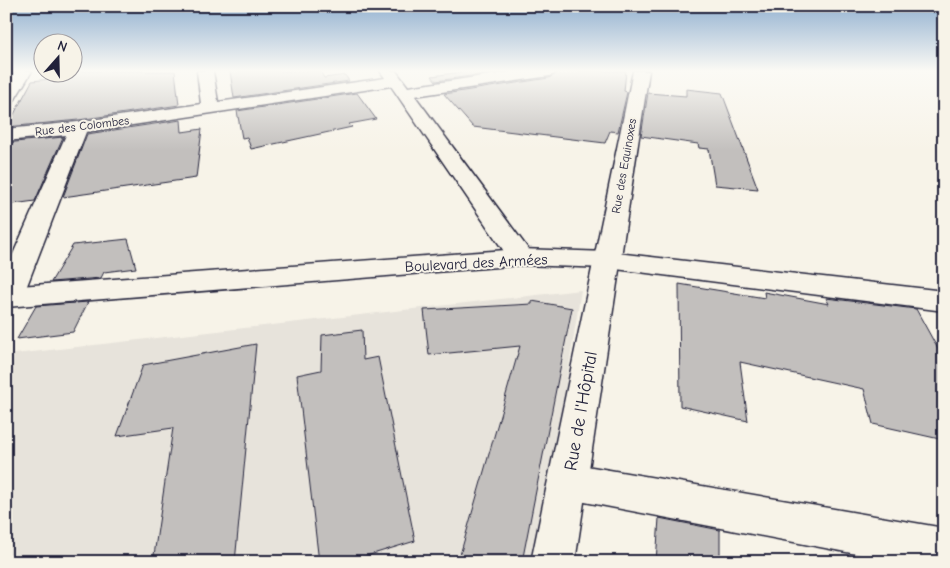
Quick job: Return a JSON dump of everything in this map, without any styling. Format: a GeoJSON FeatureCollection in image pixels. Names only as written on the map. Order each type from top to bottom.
{"type":"FeatureCollection","features":[{"type":"Feature","properties":{"kind":"street"},"geometry":{"type":"LineString","coordinates":[[209,98],[210,108]]}},
{"type":"Feature","properties":{"kind":"street","name":"Rue des Colombes"},"geometry":{"type":"LineString","coordinates":[[6,135],[78,128],[285,98]]}},
{"type":"Feature","properties":{"kind":"street"},"geometry":{"type":"LineString","coordinates":[[406,98],[521,257]]}},
{"type":"Feature","properties":{"kind":"street","name":"Rue des Equinoxes"},"geometry":{"type":"LineString","coordinates":[[608,260],[636,98]]}},
{"type":"Feature","properties":{"kind":"street"},"geometry":{"type":"LineString","coordinates":[[7,297],[78,128]]}},
{"type":"Feature","properties":{"kind":"street","name":"Boulevard des Armées"},"geometry":{"type":"LineString","coordinates":[[7,297],[521,257],[608,260],[944,301]]}},
{"type":"Feature","properties":{"kind":"street","name":"Rue de l'Hôpital"},"geometry":{"type":"LineString","coordinates":[[553,562],[608,260]]}},
{"type":"Feature","properties":{"kind":"street"},"geometry":{"type":"LineString","coordinates":[[569,481],[944,549]]}},
{"type":"Feature","properties":{"kind":"shaded area"},"geometry":{"type":"Polygon","coordinates":[[[581,290],[538,562],[6,562],[6,355],[581,290]]]}},
{"type":"Feature","properties":{"kind":"building"},"geometry":{"type":"Polygon","coordinates":[[[23,98],[178,98],[179,105],[78,120],[7,127],[23,98]]]}},
{"type":"Feature","properties":{"kind":"building"},"geometry":{"type":"Polygon","coordinates":[[[327,98],[360,98],[376,119],[349,124],[352,127],[251,149],[247,137],[242,138],[237,111],[327,98]]]}},
{"type":"Feature","properties":{"kind":"building"},"geometry":{"type":"Polygon","coordinates":[[[447,98],[626,98],[618,132],[610,131],[605,143],[473,127],[447,98]]]}},
{"type":"Feature","properties":{"kind":"building"},"geometry":{"type":"Polygon","coordinates":[[[647,98],[724,98],[758,189],[715,185],[709,149],[699,148],[698,144],[641,136],[647,98]]]}},
{"type":"Feature","properties":{"kind":"building"},"geometry":{"type":"Polygon","coordinates":[[[181,120],[182,132],[202,129],[196,178],[63,197],[87,134],[181,120]]]}},
{"type":"Feature","properties":{"kind":"building"},"geometry":{"type":"Polygon","coordinates":[[[63,137],[35,201],[6,205],[6,143],[63,137]]]}},
{"type":"Feature","properties":{"kind":"building"},"geometry":{"type":"Polygon","coordinates":[[[128,239],[136,268],[104,272],[101,278],[51,282],[73,245],[128,239]]]}},
{"type":"Feature","properties":{"kind":"building"},"geometry":{"type":"Polygon","coordinates":[[[679,284],[765,298],[764,292],[829,304],[826,298],[916,309],[944,360],[944,440],[873,424],[864,389],[740,362],[748,421],[680,406],[679,284]]]}},
{"type":"Feature","properties":{"kind":"building"},"geometry":{"type":"Polygon","coordinates":[[[532,301],[572,308],[522,562],[458,562],[520,346],[429,355],[424,310],[532,304],[532,301]]]}},
{"type":"Feature","properties":{"kind":"building"},"geometry":{"type":"Polygon","coordinates":[[[88,302],[73,332],[17,339],[36,306],[88,302]]]}},
{"type":"Feature","properties":{"kind":"building"},"geometry":{"type":"Polygon","coordinates":[[[362,330],[363,360],[378,357],[415,541],[347,562],[319,562],[297,375],[321,370],[322,335],[362,330]]]}},
{"type":"Feature","properties":{"kind":"building"},"geometry":{"type":"Polygon","coordinates":[[[256,344],[235,562],[153,562],[173,428],[117,436],[143,365],[256,344]]]}},
{"type":"Feature","properties":{"kind":"building"},"geometry":{"type":"Polygon","coordinates":[[[659,518],[720,530],[720,562],[656,562],[659,518]]]}}]}
